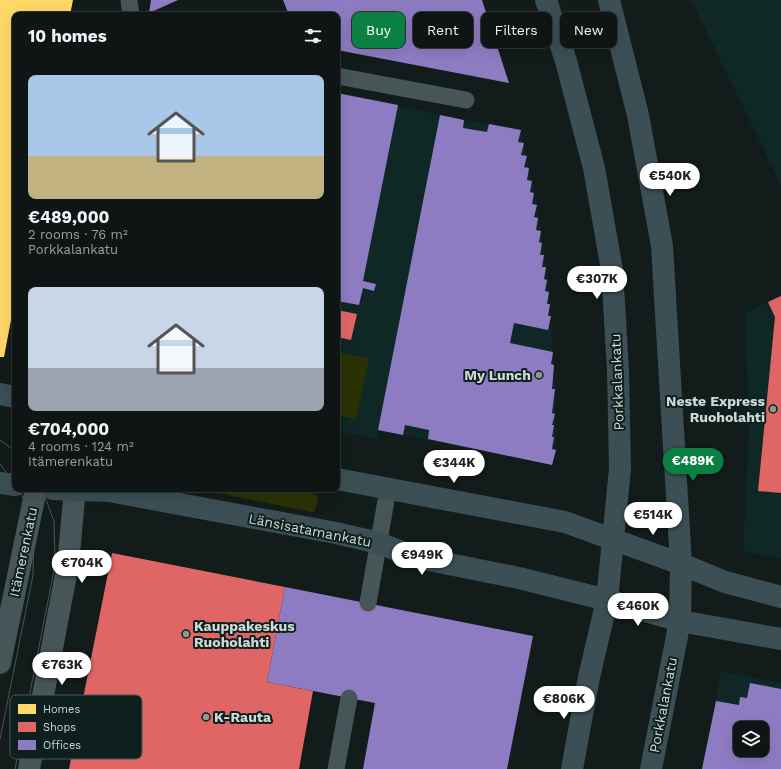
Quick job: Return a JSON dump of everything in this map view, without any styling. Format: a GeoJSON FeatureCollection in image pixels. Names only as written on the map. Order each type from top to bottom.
{"type":"FeatureCollection","features":[{"type":"Feature","properties":{"kind":"main road","name":"Porkkalankatu"},"geometry":{"type":"LineString","coordinates":[[546,0],[566,61],[594,168],[612,270],[618,370],[620,469],[614,541],[607,600],[589,677],[572,769]]}},
{"type":"Feature","properties":{"kind":"main road","name":"Porkkalankatu"},"geometry":{"type":"LineString","coordinates":[[609,0],[638,115],[662,246],[681,564],[680,621],[651,769]]}},
{"type":"Feature","properties":{"kind":"main road"},"geometry":{"type":"LineString","coordinates":[[0,394],[12,396]]}},
{"type":"Feature","properties":{"kind":"main road"},"geometry":{"type":"LineString","coordinates":[[340,480],[565,522],[681,564],[725,582],[781,597]]}},
{"type":"Feature","properties":{"kind":"main road"},"geometry":{"type":"LineString","coordinates":[[0,483],[12,485]]}},
{"type":"Feature","properties":{"kind":"main road","name":"Länsisatamankatu"},"geometry":{"type":"LineString","coordinates":[[114,492],[379,543],[414,557],[520,578],[607,600],[680,621],[781,639]]}},
{"type":"Feature","properties":{"kind":"street","name":"Itämerenkatu"},"geometry":{"type":"LineString","coordinates":[[0,663],[35,492]]}},
{"type":"Feature","properties":{"kind":"street"},"geometry":{"type":"LineString","coordinates":[[43,695],[68,564],[75,492]]}},
{"type":"Feature","properties":{"kind":"street"},"geometry":{"type":"LineString","coordinates":[[29,769],[31,759]]}},
{"type":"Feature","properties":{"kind":"lane"},"geometry":{"type":"LineString","coordinates":[[129,0],[131,12]]}},
{"type":"Feature","properties":{"kind":"lane"},"geometry":{"type":"LineString","coordinates":[[340,77],[466,100]]}},
{"type":"Feature","properties":{"kind":"lane"},"geometry":{"type":"LineString","coordinates":[[368,603],[388,489]]}},
{"type":"Feature","properties":{"kind":"lane"},"geometry":{"type":"LineString","coordinates":[[336,769],[349,698]]}},
{"type":"Feature","properties":{"kind":"shaded area"},"geometry":{"type":"Polygon","coordinates":[[[691,0],[781,0],[781,185],[691,0]]]}},
{"type":"Feature","properties":{"kind":"shaded area"},"geometry":{"type":"Polygon","coordinates":[[[340,94],[464,120],[521,130],[537,205],[549,292],[555,389],[556,450],[552,465],[379,430],[378,439],[340,432],[340,94]]]}},
{"type":"Feature","properties":{"kind":"shaded area"},"geometry":{"type":"Polygon","coordinates":[[[781,296],[781,559],[743,551],[749,431],[745,313],[781,296]]]}},
{"type":"Feature","properties":{"kind":"shaded area"},"geometry":{"type":"Polygon","coordinates":[[[721,671],[781,683],[781,769],[702,769],[721,671]]]}},
{"type":"Feature","properties":{"kind":"green space"},"geometry":{"type":"Polygon","coordinates":[[[340,353],[369,359],[356,419],[340,416],[340,353]]]}},
{"type":"Feature","properties":{"kind":"green space"},"geometry":{"type":"Polygon","coordinates":[[[213,492],[306,492],[316,494],[318,497],[315,511],[312,512],[213,492]]]}},
{"type":"Feature","properties":{"kind":"building: Homes"},"geometry":{"type":"Polygon","coordinates":[[[0,0],[73,0],[71,12],[12,12],[12,315],[4,357],[0,357],[0,0]]]}},
{"type":"Feature","properties":{"kind":"building: Shops","name":"Neste Express Ruoholahti"},"geometry":{"type":"Polygon","coordinates":[[[781,296],[781,493],[758,491],[775,317],[768,302],[781,296]]]}},
{"type":"Feature","properties":{"kind":"building: Shops"},"geometry":{"type":"Polygon","coordinates":[[[340,311],[357,314],[351,340],[340,338],[340,311]]]}},
{"type":"Feature","properties":{"kind":"building: Shops","name":"Kauppakeskus Ruoholahti"},"geometry":{"type":"Polygon","coordinates":[[[112,553],[285,587],[267,682],[313,691],[299,769],[69,769],[71,759],[142,759],[142,695],[84,695],[112,553]]]}},
{"type":"Feature","properties":{"kind":"building: Offices"},"geometry":{"type":"Polygon","coordinates":[[[151,0],[178,0],[151,12],[149,12],[151,0]]]}},
{"type":"Feature","properties":{"kind":"building: Offices"},"geometry":{"type":"Polygon","coordinates":[[[283,0],[482,0],[486,12],[481,12],[481,48],[498,48],[509,83],[340,51],[340,12],[288,12],[283,0]]]}},
{"type":"Feature","properties":{"kind":"building: Offices"},"geometry":{"type":"Polygon","coordinates":[[[340,94],[398,105],[363,281],[376,284],[374,291],[363,288],[359,305],[340,302],[340,94]]]}},
{"type":"Feature","properties":{"kind":"building: Offices"},"geometry":{"type":"Polygon","coordinates":[[[440,115],[464,120],[463,128],[487,132],[489,124],[521,130],[518,142],[524,143],[521,155],[527,156],[524,167],[529,168],[527,180],[532,181],[530,192],[534,193],[532,204],[537,205],[534,217],[538,218],[536,230],[541,231],[539,242],[542,243],[540,255],[544,255],[542,267],[546,267],[544,279],[547,280],[545,291],[549,292],[547,304],[550,304],[548,316],[551,316],[548,330],[514,323],[510,343],[553,352],[551,364],[554,365],[552,389],[555,389],[552,413],[555,414],[552,425],[554,425],[552,437],[554,437],[552,449],[556,450],[552,465],[428,439],[429,430],[405,425],[403,435],[378,430],[440,115]]]}},
{"type":"Feature","properties":{"kind":"building: Offices"},"geometry":{"type":"Polygon","coordinates":[[[285,587],[533,636],[507,769],[363,769],[375,703],[267,682],[285,587]]]}},
{"type":"Feature","properties":{"kind":"building: Offices"},"geometry":{"type":"Polygon","coordinates":[[[750,683],[781,689],[781,769],[702,769],[716,701],[739,705],[740,697],[747,698],[750,683]]]}},
{"type":"Feature","properties":{"kind":"tram line"},"geometry":{"type":"LineString","coordinates":[[0,440],[12,449]]}},
{"type":"Feature","properties":{"kind":"tram line"},"geometry":{"type":"LineString","coordinates":[[0,464],[12,480]]}},
{"type":"Feature","properties":{"kind":"tram line"},"geometry":{"type":"LineString","coordinates":[[0,739],[33,575],[34,526],[20,492]]}},
{"type":"Feature","properties":{"kind":"tram line"},"geometry":{"type":"LineString","coordinates":[[30,695],[55,565],[54,521],[43,492]]}},
{"type":"Feature","properties":{"kind":"tram line"},"geometry":{"type":"LineString","coordinates":[[15,769],[17,759]]}},
{"type":"Feature","properties":{"kind":"place","name":"My Lunch"},"geometry":{"type":"Point","coordinates":[539,375]}},
{"type":"Feature","properties":{"kind":"place","name":"Neste Express Ruoholahti"},"geometry":{"type":"Point","coordinates":[773,409]}},
{"type":"Feature","properties":{"kind":"place","name":"Kauppakeskus Ruoholahti"},"geometry":{"type":"Point","coordinates":[186,634]}},
{"type":"Feature","properties":{"kind":"place","name":"K-Rauta"},"geometry":{"type":"Point","coordinates":[206,717]}}]}
